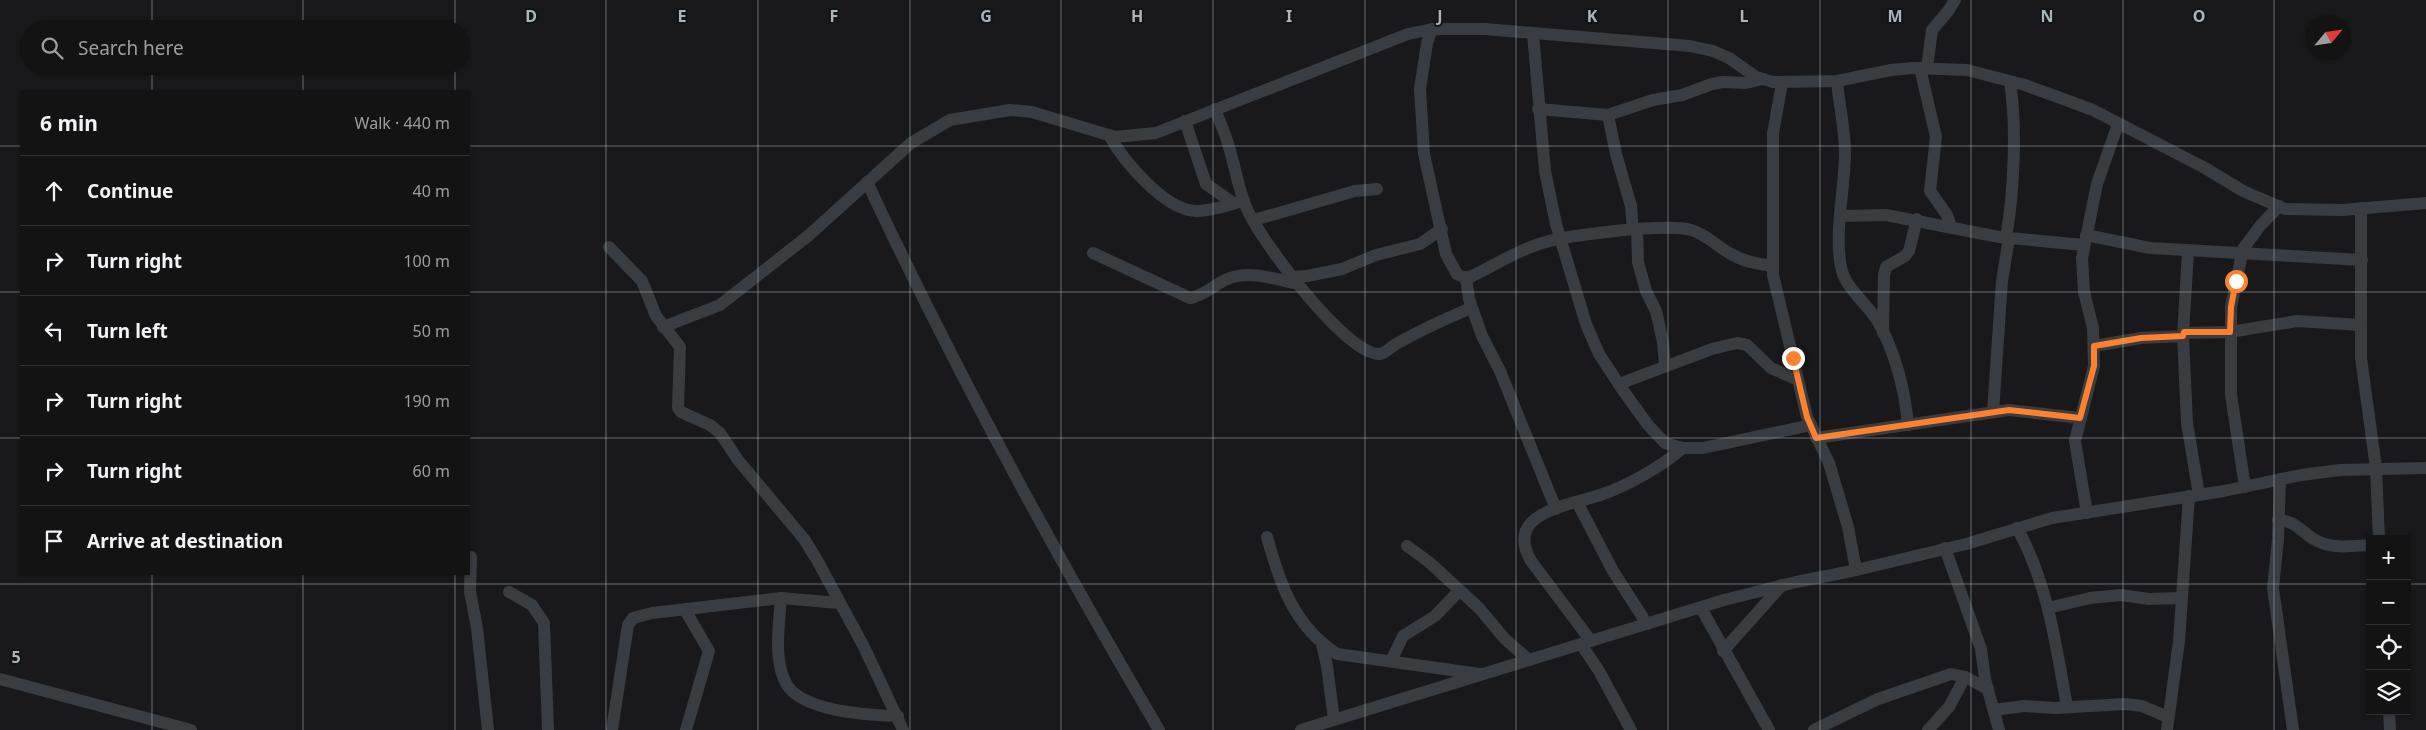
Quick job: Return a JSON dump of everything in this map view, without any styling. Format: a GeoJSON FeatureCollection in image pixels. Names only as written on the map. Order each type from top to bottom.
{"type":"FeatureCollection","features":[{"type":"Feature","properties":{"kind":"street"},"geometry":{"type":"LineString","coordinates":[[1950,227],[1947,215],[1930,191],[1936,137],[1924,68],[1932,30],[1950,10],[1955,0]]}},
{"type":"Feature","properties":{"kind":"street"},"geometry":{"type":"LineString","coordinates":[[1432,29],[1427,43],[1420,89],[1424,154],[1446,254],[1457,274],[1466,277],[1515,253],[1560,239],[1635,230],[1677,228],[1691,230],[1711,239],[1733,256],[1746,261],[1773,266]]}},
{"type":"Feature","properties":{"kind":"street"},"geometry":{"type":"LineString","coordinates":[[663,326],[720,305],[808,236],[911,143],[950,120],[1010,110],[1032,112],[1115,137],[1156,133],[1215,108],[1408,34],[1432,29],[1484,29],[1690,46],[1713,51],[1729,58],[1763,79],[1782,83],[1837,81],[1891,70],[1924,68],[1967,70],[2063,98],[2205,168],[2242,191],[2279,206],[2312,210],[2426,203]]}},
{"type":"Feature","properties":{"kind":"street"},"geometry":{"type":"LineString","coordinates":[[1533,34],[1538,109],[1545,171],[1560,239],[1586,324],[1599,354],[1648,425],[1665,443],[1683,448],[1703,448],[1811,425]]}},
{"type":"Feature","properties":{"kind":"street"},"geometry":{"type":"LineString","coordinates":[[1538,109],[1608,114],[1653,100],[1682,96],[1712,84],[1723,82],[1746,83],[1763,79]]}},
{"type":"Feature","properties":{"kind":"street"},"geometry":{"type":"LineString","coordinates":[[1837,81],[1845,155],[1840,253],[1842,272],[1877,321],[1883,334],[1895,362],[1907,412],[1908,425]]}},
{"type":"Feature","properties":{"kind":"street"},"geometry":{"type":"LineString","coordinates":[[1993,412],[2002,281],[2010,214],[2014,108],[2010,82]]}},
{"type":"Feature","properties":{"kind":"street"},"geometry":{"type":"LineString","coordinates":[[1782,83],[1773,133],[1773,266],[1798,380],[1811,425],[1829,463],[1848,527],[1856,570]]}},
{"type":"Feature","properties":{"kind":"street"},"geometry":{"type":"LineString","coordinates":[[1215,108],[1228,143],[1239,202],[1318,309],[1362,347],[1383,354],[1423,329],[1471,308]]}},
{"type":"Feature","properties":{"kind":"street"},"geometry":{"type":"LineString","coordinates":[[1608,114],[1616,154],[1631,206],[1638,262],[1646,291],[1656,311],[1664,342],[1665,366]]}},
{"type":"Feature","properties":{"kind":"street"},"geometry":{"type":"LineString","coordinates":[[1184,121],[1206,184],[1217,194],[1239,202]]}},
{"type":"Feature","properties":{"kind":"street"},"geometry":{"type":"LineString","coordinates":[[2087,513],[2075,441],[2094,366],[2094,346],[2082,274],[2085,240],[2097,184],[2118,124]]}},
{"type":"Feature","properties":{"kind":"street"},"geometry":{"type":"LineString","coordinates":[[1109,134],[1119,153],[1169,202],[1196,212],[1239,202]]}},
{"type":"Feature","properties":{"kind":"street"},"geometry":{"type":"LineString","coordinates":[[867,182],[920,294],[1037,519],[1160,730]]}},
{"type":"Feature","properties":{"kind":"street"},"geometry":{"type":"LineString","coordinates":[[1254,220],[1355,191],[1377,189]]}},
{"type":"Feature","properties":{"kind":"street"},"geometry":{"type":"LineString","coordinates":[[2245,487],[2231,395],[2231,307],[2242,253],[2260,226],[2279,206]]}},
{"type":"Feature","properties":{"kind":"street"},"geometry":{"type":"LineString","coordinates":[[2361,208],[2362,358],[2376,468],[2379,535]]}},
{"type":"Feature","properties":{"kind":"street"},"geometry":{"type":"LineString","coordinates":[[1841,216],[1867,214],[1917,220],[2008,238],[2085,240],[2188,251],[2362,260]]}},
{"type":"Feature","properties":{"kind":"street"},"geometry":{"type":"LineString","coordinates":[[1883,334],[1884,275],[1886,267],[1910,251],[1917,220]]}},
{"type":"Feature","properties":{"kind":"street"},"geometry":{"type":"LineString","coordinates":[[1093,253],[1190,298],[1200,296],[1228,279],[1249,275],[1295,280],[1342,269],[1376,255],[1420,244],[1442,229]]}},
{"type":"Feature","properties":{"kind":"street"},"geometry":{"type":"LineString","coordinates":[[609,247],[642,281],[663,326],[680,347],[678,408],[681,412],[710,425],[720,434],[738,460],[804,539],[817,560],[898,716],[903,730]]}},
{"type":"Feature","properties":{"kind":"street"},"geometry":{"type":"LineString","coordinates":[[1994,710],[2024,706],[2067,707],[2101,704],[2142,706],[2167,724],[2194,496],[2183,334],[2188,251]]}},
{"type":"Feature","properties":{"kind":"street"},"geometry":{"type":"LineString","coordinates":[[1466,277],[1471,308],[1482,336],[1500,371],[1556,509]]}},
{"type":"Feature","properties":{"kind":"street"},"geometry":{"type":"LineString","coordinates":[[2094,346],[2141,338],[2230,332],[2297,321],[2361,325]]}},
{"type":"Feature","properties":{"kind":"street"},"geometry":{"type":"LineString","coordinates":[[1619,384],[1720,346],[1737,344],[1747,345],[1771,368],[1798,380]]}},
{"type":"Feature","properties":{"kind":"street"},"geometry":{"type":"LineString","coordinates":[[1816,438],[2009,410],[2080,418]]}},
{"type":"Feature","properties":{"kind":"street"},"geometry":{"type":"LineString","coordinates":[[1627,728],[1586,642],[1524,548],[1524,536],[1534,520],[1556,509],[1605,493],[1652,470],[1683,448]]}},
{"type":"Feature","properties":{"kind":"street"},"geometry":{"type":"LineString","coordinates":[[1301,730],[1586,642],[1782,585],[1856,570],[1945,548],[2052,518],[2194,496],[2280,479],[2340,470],[2426,468]]}},
{"type":"Feature","properties":{"kind":"street"},"geometry":{"type":"LineString","coordinates":[[2280,479],[2273,588],[2293,730]]}},
{"type":"Feature","properties":{"kind":"street"},"geometry":{"type":"LineString","coordinates":[[1577,502],[1609,563],[1647,624]]}},
{"type":"Feature","properties":{"kind":"street"},"geometry":{"type":"LineString","coordinates":[[2278,520],[2292,522],[2312,538],[2336,547],[2366,545]]}},
{"type":"Feature","properties":{"kind":"street"},"geometry":{"type":"LineString","coordinates":[[2017,528],[2032,554],[2048,608],[2067,707]]}},
{"type":"Feature","properties":{"kind":"street"},"geometry":{"type":"LineString","coordinates":[[1267,537],[1278,577],[1293,608],[1307,630],[1336,654],[1483,675]]}},
{"type":"Feature","properties":{"kind":"street"},"geometry":{"type":"LineString","coordinates":[[1407,546],[1429,562],[1529,660]]}},
{"type":"Feature","properties":{"kind":"street"},"geometry":{"type":"LineString","coordinates":[[1945,548],[1981,649],[1988,689],[1999,730]]}},
{"type":"Feature","properties":{"kind":"street"},"geometry":{"type":"LineString","coordinates":[[471,557],[470,592],[477,628],[488,730]]}},
{"type":"Feature","properties":{"kind":"street"},"geometry":{"type":"LineString","coordinates":[[1723,651],[1782,585]]}},
{"type":"Feature","properties":{"kind":"street"},"geometry":{"type":"LineString","coordinates":[[1391,661],[1402,636],[1435,616],[1459,591]]}},
{"type":"Feature","properties":{"kind":"street"},"geometry":{"type":"LineString","coordinates":[[509,592],[532,605],[544,623],[548,730]]}},
{"type":"Feature","properties":{"kind":"street"},"geometry":{"type":"LineString","coordinates":[[2048,608],[2090,598],[2121,595],[2149,599],[2182,598]]}},
{"type":"Feature","properties":{"kind":"street"},"geometry":{"type":"LineString","coordinates":[[612,730],[631,620],[638,615],[781,598],[839,603]]}},
{"type":"Feature","properties":{"kind":"street"},"geometry":{"type":"LineString","coordinates":[[781,598],[779,656],[787,686],[795,694],[833,710],[850,714],[898,716]]}},
{"type":"Feature","properties":{"kind":"street"},"geometry":{"type":"LineString","coordinates":[[1701,608],[1723,651],[1769,730]]}},
{"type":"Feature","properties":{"kind":"street"},"geometry":{"type":"LineString","coordinates":[[685,610],[709,651],[686,730]]}},
{"type":"Feature","properties":{"kind":"street"},"geometry":{"type":"LineString","coordinates":[[1322,644],[1327,666],[1334,720]]}},
{"type":"Feature","properties":{"kind":"street"},"geometry":{"type":"LineString","coordinates":[[1814,730],[1872,702],[1912,686],[1951,674],[1965,677],[1988,689]]}},
{"type":"Feature","properties":{"kind":"street"},"geometry":{"type":"LineString","coordinates":[[1928,730],[1949,707],[1965,677]]}},
{"type":"Feature","properties":{"kind":"street"},"geometry":{"type":"LineString","coordinates":[[0,679],[191,730]]}},
{"type":"Feature","properties":{"kind":"street"},"geometry":{"type":"LineString","coordinates":[[2389,715],[2390,730]]}},
{"type":"Feature","properties":{"kind":"route"},"geometry":{"type":"LineString","coordinates":[[1793,358],[1807,417],[1816,438],[2009,410],[2043,412],[2080,418],[2094,366],[2094,346],[2141,338],[2183,336],[2184,332],[2230,332],[2231,307],[2236,281]]}}]}
